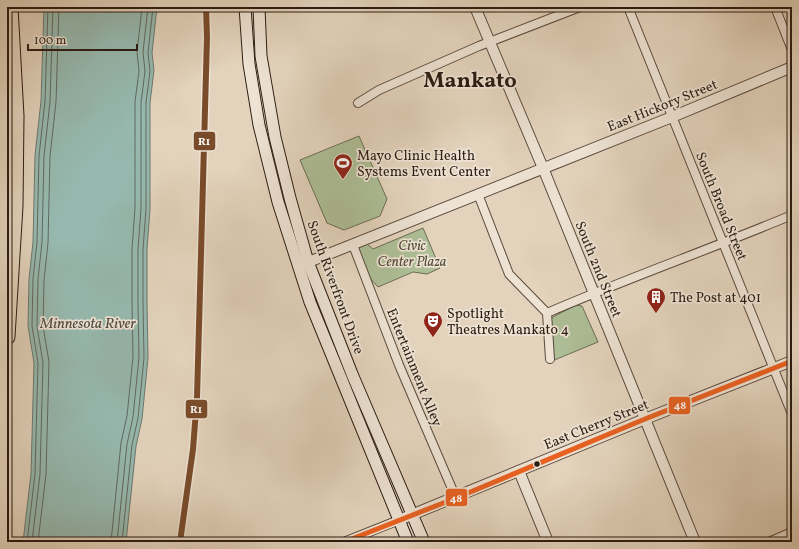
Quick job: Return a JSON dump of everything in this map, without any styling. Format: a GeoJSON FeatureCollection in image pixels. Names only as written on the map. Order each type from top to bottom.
{"type":"FeatureCollection","features":[{"type":"Feature","properties":{"kind":"highway"},"geometry":{"type":"LineString","coordinates":[[7,337],[14,206],[16,116],[10,7]]}},
{"type":"Feature","properties":{"kind":"main road","name":"South Riverfront Drive"},"geometry":{"type":"LineString","coordinates":[[245,7],[250,64],[259,125],[278,202],[310,302],[408,542]]}},
{"type":"Feature","properties":{"kind":"main road","name":"South Riverfront Drive"},"geometry":{"type":"LineString","coordinates":[[259,7],[261,56],[275,136],[308,262],[352,374],[424,542]]}},
{"type":"Feature","properties":{"kind":"street","name":"South 2nd Street"},"geometry":{"type":"LineString","coordinates":[[475,7],[543,168],[695,542]]}},
{"type":"Feature","properties":{"kind":"street"},"geometry":{"type":"LineString","coordinates":[[358,103],[379,90],[490,42],[580,7]]}},
{"type":"Feature","properties":{"kind":"street","name":"South Broad Street"},"geometry":{"type":"LineString","coordinates":[[628,7],[792,414]]}},
{"type":"Feature","properties":{"kind":"street"},"geometry":{"type":"LineString","coordinates":[[775,7],[792,50]]}},
{"type":"Feature","properties":{"kind":"street","name":"East Hickory Street"},"geometry":{"type":"LineString","coordinates":[[543,168],[672,117],[792,67]]}},
{"type":"Feature","properties":{"kind":"street"},"geometry":{"type":"LineString","coordinates":[[298,267],[543,168]]}},
{"type":"Feature","properties":{"kind":"street"},"geometry":{"type":"LineString","coordinates":[[478,194],[509,274],[547,313],[550,359]]}},
{"type":"Feature","properties":{"kind":"street"},"geometry":{"type":"LineString","coordinates":[[547,313],[593,293],[724,244],[792,215]]}},
{"type":"Feature","properties":{"kind":"street","name":"Entertainment Alley"},"geometry":{"type":"LineString","coordinates":[[353,245],[399,365],[456,498]]}},
{"type":"Feature","properties":{"kind":"street","name":"East Cherry Street"},"geometry":{"type":"LineString","coordinates":[[399,520],[456,498],[645,419],[792,361]]}},
{"type":"Feature","properties":{"kind":"street"},"geometry":{"type":"LineString","coordinates":[[519,471],[548,542]]}},
{"type":"Feature","properties":{"kind":"street"},"geometry":{"type":"LineString","coordinates":[[344,542],[399,520]]}},
{"type":"Feature","properties":{"kind":"street"},"geometry":{"type":"LineString","coordinates":[[771,542],[792,533]]}},
{"type":"Feature","properties":{"kind":"green space","name":"Mayo Clinic Health Systems Event Center"},"geometry":{"type":"Polygon","coordinates":[[[359,136],[387,199],[380,216],[344,230],[327,223],[300,160],[359,136]]]}},
{"type":"Feature","properties":{"kind":"green space","name":"Civic Center Plaza"},"geometry":{"type":"Polygon","coordinates":[[[423,228],[440,268],[427,274],[413,272],[378,287],[368,276],[358,248],[367,244],[373,249],[423,228]]]}},
{"type":"Feature","properties":{"kind":"green space"},"geometry":{"type":"Polygon","coordinates":[[[576,305],[582,306],[598,342],[552,361],[551,318],[576,305]]]}},
{"type":"Feature","properties":{"kind":"water","name":"Minnesota River"},"geometry":{"type":"Polygon","coordinates":[[[44,7],[157,7],[152,53],[154,70],[150,103],[150,209],[147,249],[148,358],[142,419],[136,446],[126,542],[23,542],[31,474],[34,363],[28,326],[29,279],[33,242],[35,155],[41,101],[44,7]]]}},
{"type":"Feature","properties":{"kind":"transit line","name":"R1"},"geometry":{"type":"LineString","coordinates":[[180,542],[193,449],[197,398],[207,37],[206,7]]}},
{"type":"Feature","properties":{"kind":"transit line","name":"48"},"geometry":{"type":"LineString","coordinates":[[344,542],[456,498],[645,419],[792,361]]}},
{"type":"Feature","properties":{"kind":"place","name":"Mayo Clinic Health Systems Event Center"},"geometry":{"type":"Point","coordinates":[343,180]}},
{"type":"Feature","properties":{"kind":"place","name":"The Post at 401"},"geometry":{"type":"Point","coordinates":[656,314]}},
{"type":"Feature","properties":{"kind":"place","name":"Spotlight Theatres Mankato 4"},"geometry":{"type":"Point","coordinates":[433,338]}},
{"type":"Feature","properties":{"kind":"district","name":"Mankato"},"geometry":{"type":"Point","coordinates":[470,79]}}]}
